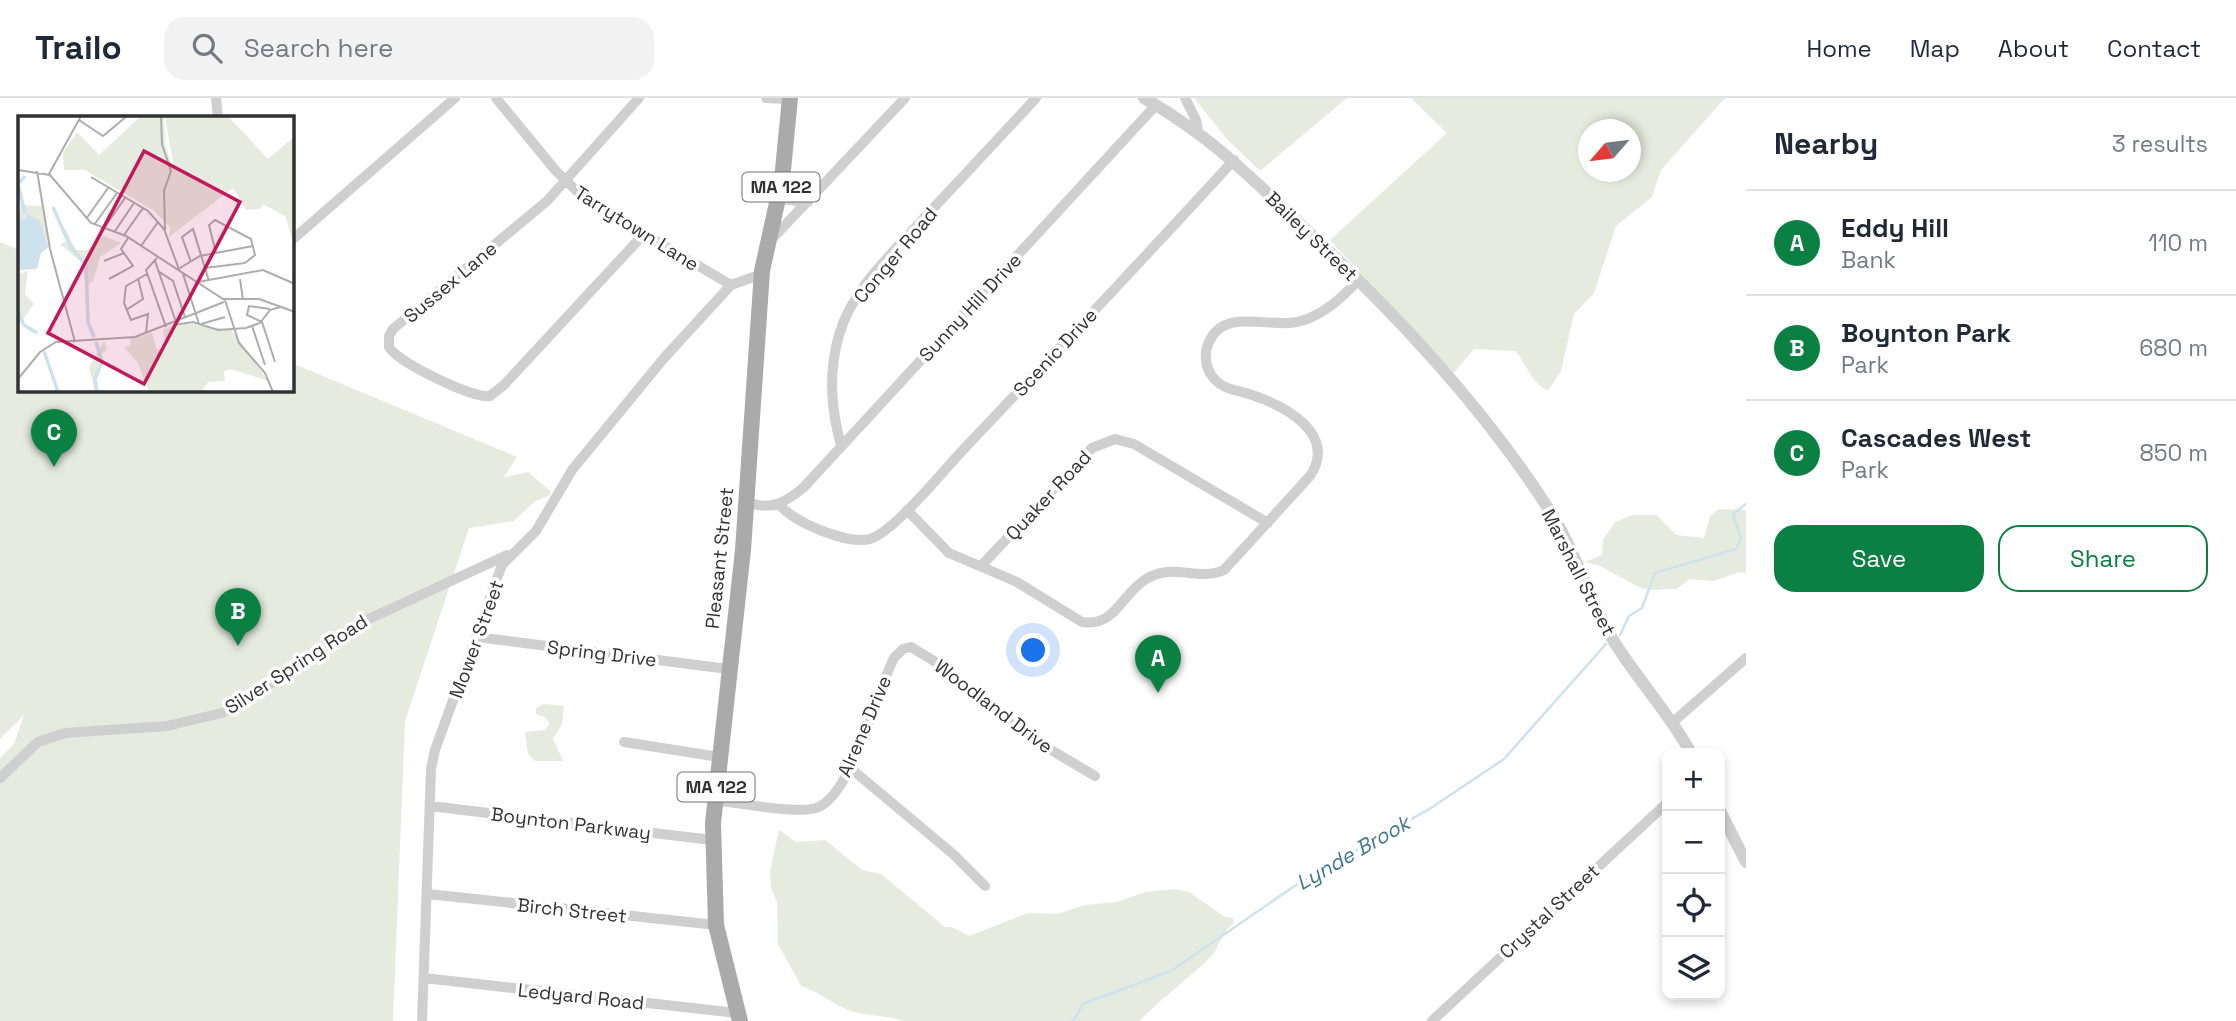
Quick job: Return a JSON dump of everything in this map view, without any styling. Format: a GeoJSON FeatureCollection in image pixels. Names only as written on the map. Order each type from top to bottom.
{"type":"FeatureCollection","features":[{"type":"Feature","properties":{"kind":"main road","name":"Pleasant Street"},"geometry":{"type":"LineString","coordinates":[[739,1017],[716,925],[712,841],[714,800],[747,502],[762,274],[789,132],[790,98]]}},
{"type":"Feature","properties":{"kind":"street"},"geometry":{"type":"LineString","coordinates":[[216,98],[218,116]]}},
{"type":"Feature","properties":{"kind":"street"},"geometry":{"type":"LineString","coordinates":[[294,238],[455,98]]}},
{"type":"Feature","properties":{"kind":"street","name":"Tarrytown Lane"},"geometry":{"type":"LineString","coordinates":[[496,98],[566,183],[594,206],[731,285]]}},
{"type":"Feature","properties":{"kind":"street"},"geometry":{"type":"LineString","coordinates":[[766,98],[790,98]]}},
{"type":"Feature","properties":{"kind":"street"},"geometry":{"type":"LineString","coordinates":[[768,243],[905,98]]}},
{"type":"Feature","properties":{"kind":"street","name":"Conger Road"},"geometry":{"type":"LineString","coordinates":[[841,446],[834,419],[831,380],[840,333],[849,312],[893,252],[1036,98]]}},
{"type":"Feature","properties":{"kind":"street","name":"Bailey Street"},"geometry":{"type":"LineString","coordinates":[[1144,98],[1198,131],[1234,160],[1358,281],[1463,395]]}},
{"type":"Feature","properties":{"kind":"street"},"geometry":{"type":"LineString","coordinates":[[1185,98],[1196,120],[1198,131]]}},
{"type":"Feature","properties":{"kind":"street","name":"Sussex Lane"},"geometry":{"type":"LineString","coordinates":[[637,99],[566,183],[393,329],[388,341],[394,354],[476,396],[494,394],[643,235]]}},
{"type":"Feature","properties":{"kind":"street","name":"Sunny Hill Drive"},"geometry":{"type":"LineString","coordinates":[[779,504],[804,487],[1156,105]]}},
{"type":"Feature","properties":{"kind":"street","name":"Scenic Drive"},"geometry":{"type":"LineString","coordinates":[[779,504],[791,518],[825,531],[861,540],[872,538],[907,510],[1234,160]]}},
{"type":"Feature","properties":{"kind":"street"},"geometry":{"type":"LineString","coordinates":[[777,206],[804,206]]}},
{"type":"Feature","properties":{"kind":"street","name":"Mower Street"},"geometry":{"type":"LineString","coordinates":[[422,1021],[430,806],[435,750],[494,585],[512,551],[536,531],[572,470],[616,414],[731,285],[762,274]]}},
{"type":"Feature","properties":{"kind":"street"},"geometry":{"type":"LineString","coordinates":[[907,510],[949,553],[982,565],[1044,597],[1074,619],[1095,623],[1112,616],[1132,589],[1152,576],[1176,570],[1210,575],[1224,570],[1313,471],[1318,454],[1315,438],[1300,420],[1252,395],[1219,384],[1206,364],[1207,346],[1216,331],[1231,322],[1277,324],[1310,318],[1332,305],[1358,281]]}},
{"type":"Feature","properties":{"kind":"street","name":"Marshall Street"},"geometry":{"type":"LineString","coordinates":[[1463,395],[1553,516],[1578,561],[1612,637],[1673,722],[1688,748]]}},
{"type":"Feature","properties":{"kind":"street","name":"Quaker Road"},"geometry":{"type":"LineString","coordinates":[[982,565],[1092,448],[1115,439],[1134,444],[1268,523]]}},
{"type":"Feature","properties":{"kind":"street"},"geometry":{"type":"LineString","coordinates":[[747,502],[769,507],[779,504]]}},
{"type":"Feature","properties":{"kind":"street","name":"Silver Spring Road"},"geometry":{"type":"LineString","coordinates":[[0,778],[38,742],[65,733],[167,726],[222,713],[248,699],[356,625],[512,551]]}},
{"type":"Feature","properties":{"kind":"street","name":"Spring Drive"},"geometry":{"type":"LineString","coordinates":[[477,637],[728,669]]}},
{"type":"Feature","properties":{"kind":"street","name":"Woodland Drive"},"geometry":{"type":"LineString","coordinates":[[894,659],[906,648],[919,650],[1024,734],[1095,776]]}},
{"type":"Feature","properties":{"kind":"street","name":"Alrene Drive"},"geometry":{"type":"LineString","coordinates":[[714,800],[816,808],[834,795],[849,767],[894,659]]}},
{"type":"Feature","properties":{"kind":"street"},"geometry":{"type":"LineString","coordinates":[[1673,722],[1746,659]]}},
{"type":"Feature","properties":{"kind":"street"},"geometry":{"type":"LineString","coordinates":[[624,742],[719,757]]}},
{"type":"Feature","properties":{"kind":"street"},"geometry":{"type":"LineString","coordinates":[[849,767],[953,854],[985,886]]}},
{"type":"Feature","properties":{"kind":"street","name":"Boynton Parkway"},"geometry":{"type":"LineString","coordinates":[[430,806],[712,841]]}},
{"type":"Feature","properties":{"kind":"street","name":"Crystal Street"},"geometry":{"type":"LineString","coordinates":[[1432,1021],[1662,808]]}},
{"type":"Feature","properties":{"kind":"street"},"geometry":{"type":"LineString","coordinates":[[1725,821],[1746,862]]}},
{"type":"Feature","properties":{"kind":"street","name":"Birch Street"},"geometry":{"type":"LineString","coordinates":[[428,894],[716,925]]}},
{"type":"Feature","properties":{"kind":"street","name":"Ledyard Road"},"geometry":{"type":"LineString","coordinates":[[424,978],[739,1017]]}},
{"type":"Feature","properties":{"kind":"shaded area"},"geometry":{"type":"Polygon","coordinates":[[[1194,98],[1347,98],[1260,171],[1227,139],[1194,98]]]}},
{"type":"Feature","properties":{"kind":"shaded area"},"geometry":{"type":"Polygon","coordinates":[[[1411,98],[1725,98],[1661,170],[1652,197],[1616,226],[1594,293],[1574,314],[1561,371],[1548,391],[1533,378],[1515,351],[1474,349],[1452,375],[1330,240],[1447,133],[1411,98]]]}},
{"type":"Feature","properties":{"kind":"shaded area"},"geometry":{"type":"Polygon","coordinates":[[[0,242],[18,250],[18,392],[294,392],[294,364],[517,457],[504,477],[528,472],[550,491],[550,495],[534,502],[514,521],[469,528],[405,721],[393,1021],[0,1021],[0,758],[14,744],[24,715],[0,739],[0,242]]]}},
{"type":"Feature","properties":{"kind":"shaded area"},"geometry":{"type":"Polygon","coordinates":[[[1719,509],[1746,510],[1746,573],[1739,572],[1714,581],[1690,579],[1676,589],[1651,590],[1639,587],[1600,566],[1585,562],[1602,555],[1603,540],[1615,522],[1632,515],[1657,515],[1676,535],[1704,538],[1710,516],[1719,509]]]}},
{"type":"Feature","properties":{"kind":"shaded area"},"geometry":{"type":"Polygon","coordinates":[[[544,704],[564,706],[562,724],[553,739],[563,761],[535,761],[528,754],[525,732],[544,730],[550,724],[546,718],[536,714],[536,708],[544,704]]]}},
{"type":"Feature","properties":{"kind":"shaded area"},"geometry":{"type":"Polygon","coordinates":[[[779,830],[796,842],[825,840],[862,870],[881,874],[945,927],[952,927],[969,936],[1028,913],[1058,914],[1084,905],[1117,902],[1145,892],[1175,889],[1189,892],[1225,917],[1233,918],[1234,923],[1209,959],[1139,1021],[903,1021],[856,1012],[801,986],[778,944],[777,902],[771,888],[770,871],[779,830]]]}},
{"type":"Feature","properties":{"kind":"waterway","name":"Lynde Brook"},"geometry":{"type":"LineString","coordinates":[[1620,635],[1629,616],[1642,608],[1655,573],[1736,549],[1741,538],[1733,514],[1746,504]]}},
{"type":"Feature","properties":{"kind":"waterway","name":"Lynde Brook"},"geometry":{"type":"LineString","coordinates":[[1073,1021],[1083,1004],[1171,971],[1296,885],[1431,808],[1504,759],[1606,644]]}},
{"type":"Feature","properties":{"kind":"place","name":"Cascades West"},"geometry":{"type":"Point","coordinates":[54,467]}},
{"type":"Feature","properties":{"kind":"place","name":"Boynton Park"},"geometry":{"type":"Point","coordinates":[238,646]}},
{"type":"Feature","properties":{"kind":"place","name":"Eddy Hill"},"geometry":{"type":"Point","coordinates":[1158,693]}}]}
